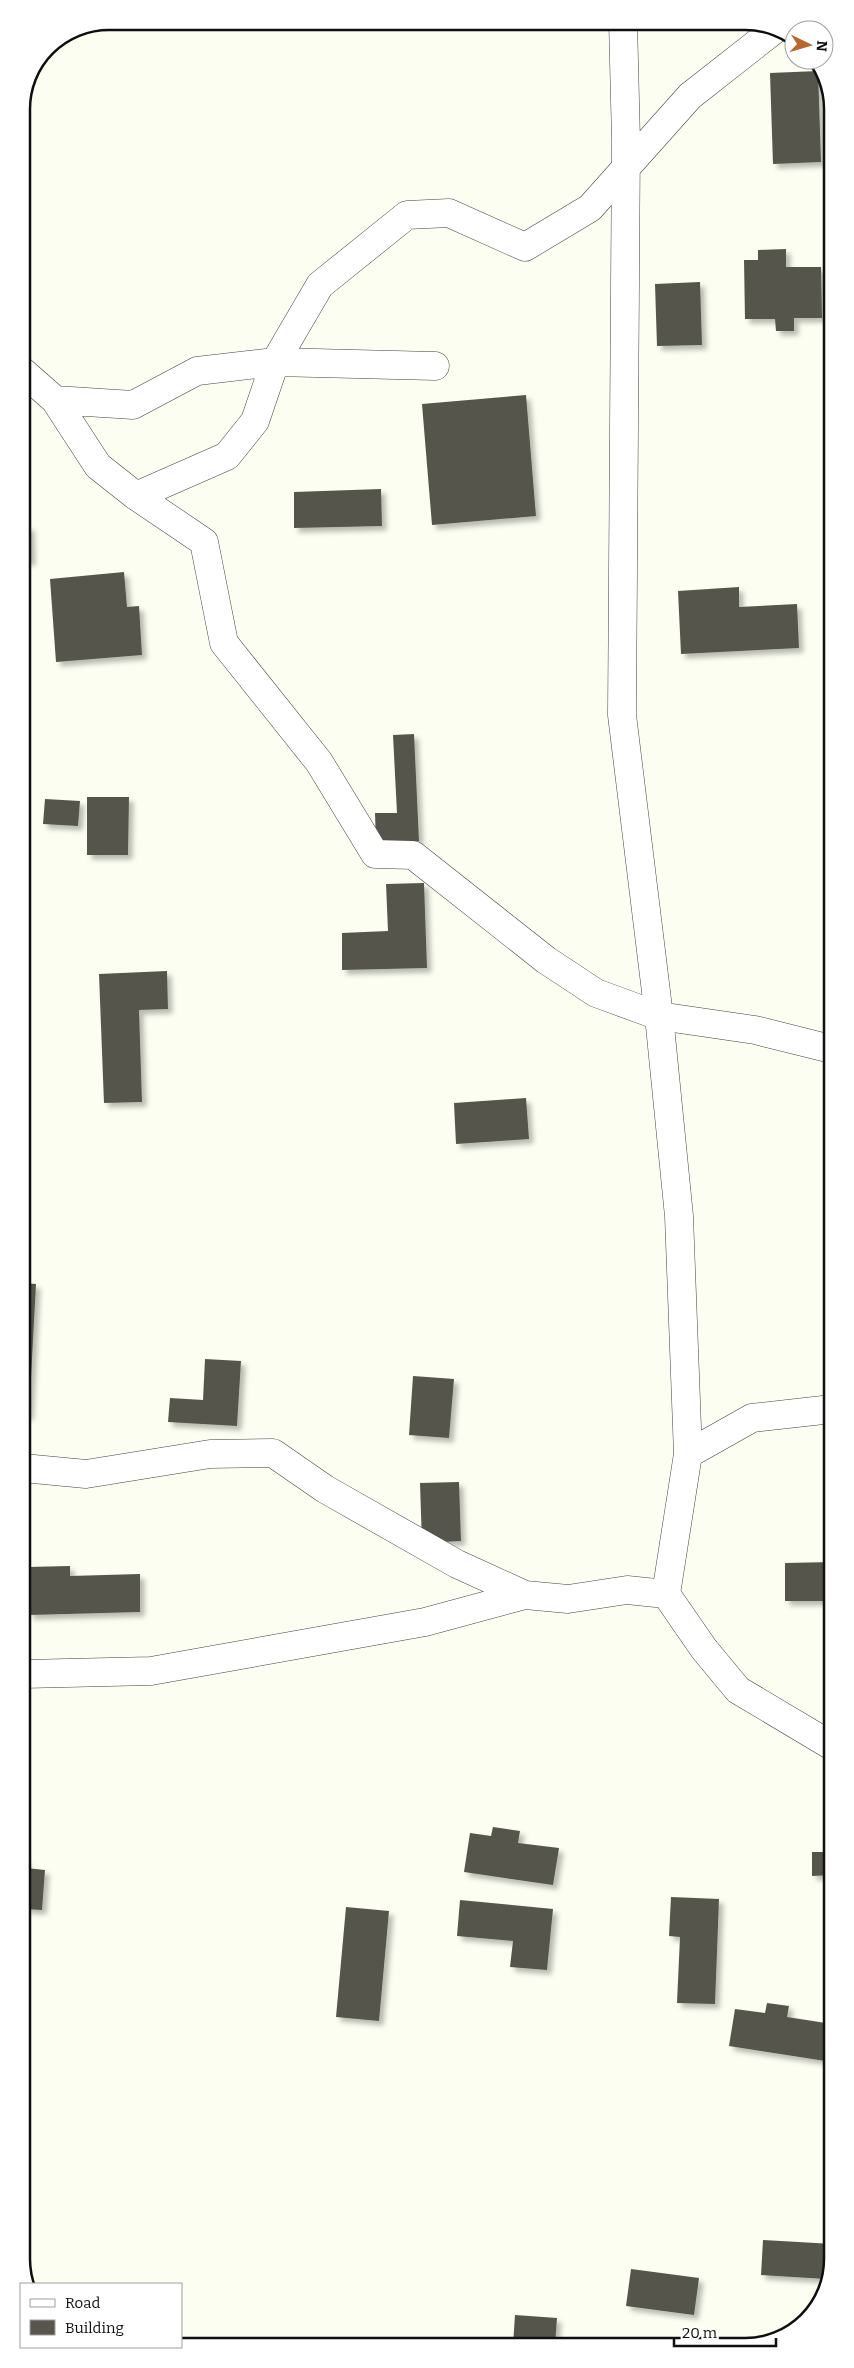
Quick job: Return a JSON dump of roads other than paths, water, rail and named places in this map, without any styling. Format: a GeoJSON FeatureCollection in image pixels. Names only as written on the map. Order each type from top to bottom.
{"type":"FeatureCollection","features":[{"type":"Feature","properties":{"kind":"street"},"geometry":{"type":"LineString","coordinates":[[622,30],[625,169],[622,715],[659,1016],[679,1216],[688,1454],[666,1594],[704,1649],[738,1690],[824,1741]]}},
{"type":"Feature","properties":{"kind":"street"},"geometry":{"type":"LineString","coordinates":[[136,496],[227,456],[255,421],[275,362],[320,285],[407,215],[449,213],[525,247],[590,208],[690,96],[769,34]]}},
{"type":"Feature","properties":{"kind":"street"},"geometry":{"type":"LineString","coordinates":[[55,400],[133,405],[197,371],[275,362],[435,366]]}},
{"type":"Feature","properties":{"kind":"street"},"geometry":{"type":"LineString","coordinates":[[30,379],[55,400],[98,466],[136,496],[204,542],[224,643],[319,762],[375,854],[413,855],[546,960],[596,993],[659,1016],[755,1030],[824,1047]]}},
{"type":"Feature","properties":{"kind":"street"},"geometry":{"type":"LineString","coordinates":[[688,1454],[752,1418],[824,1410]]}},
{"type":"Feature","properties":{"kind":"street"},"geometry":{"type":"LineString","coordinates":[[30,1469],[86,1474],[210,1454],[273,1453],[325,1489],[457,1564],[524,1596]]}},
{"type":"Feature","properties":{"kind":"street"},"geometry":{"type":"LineString","coordinates":[[30,1674],[150,1671],[425,1622],[524,1596],[568,1599],[627,1590],[666,1594]]}}]}
